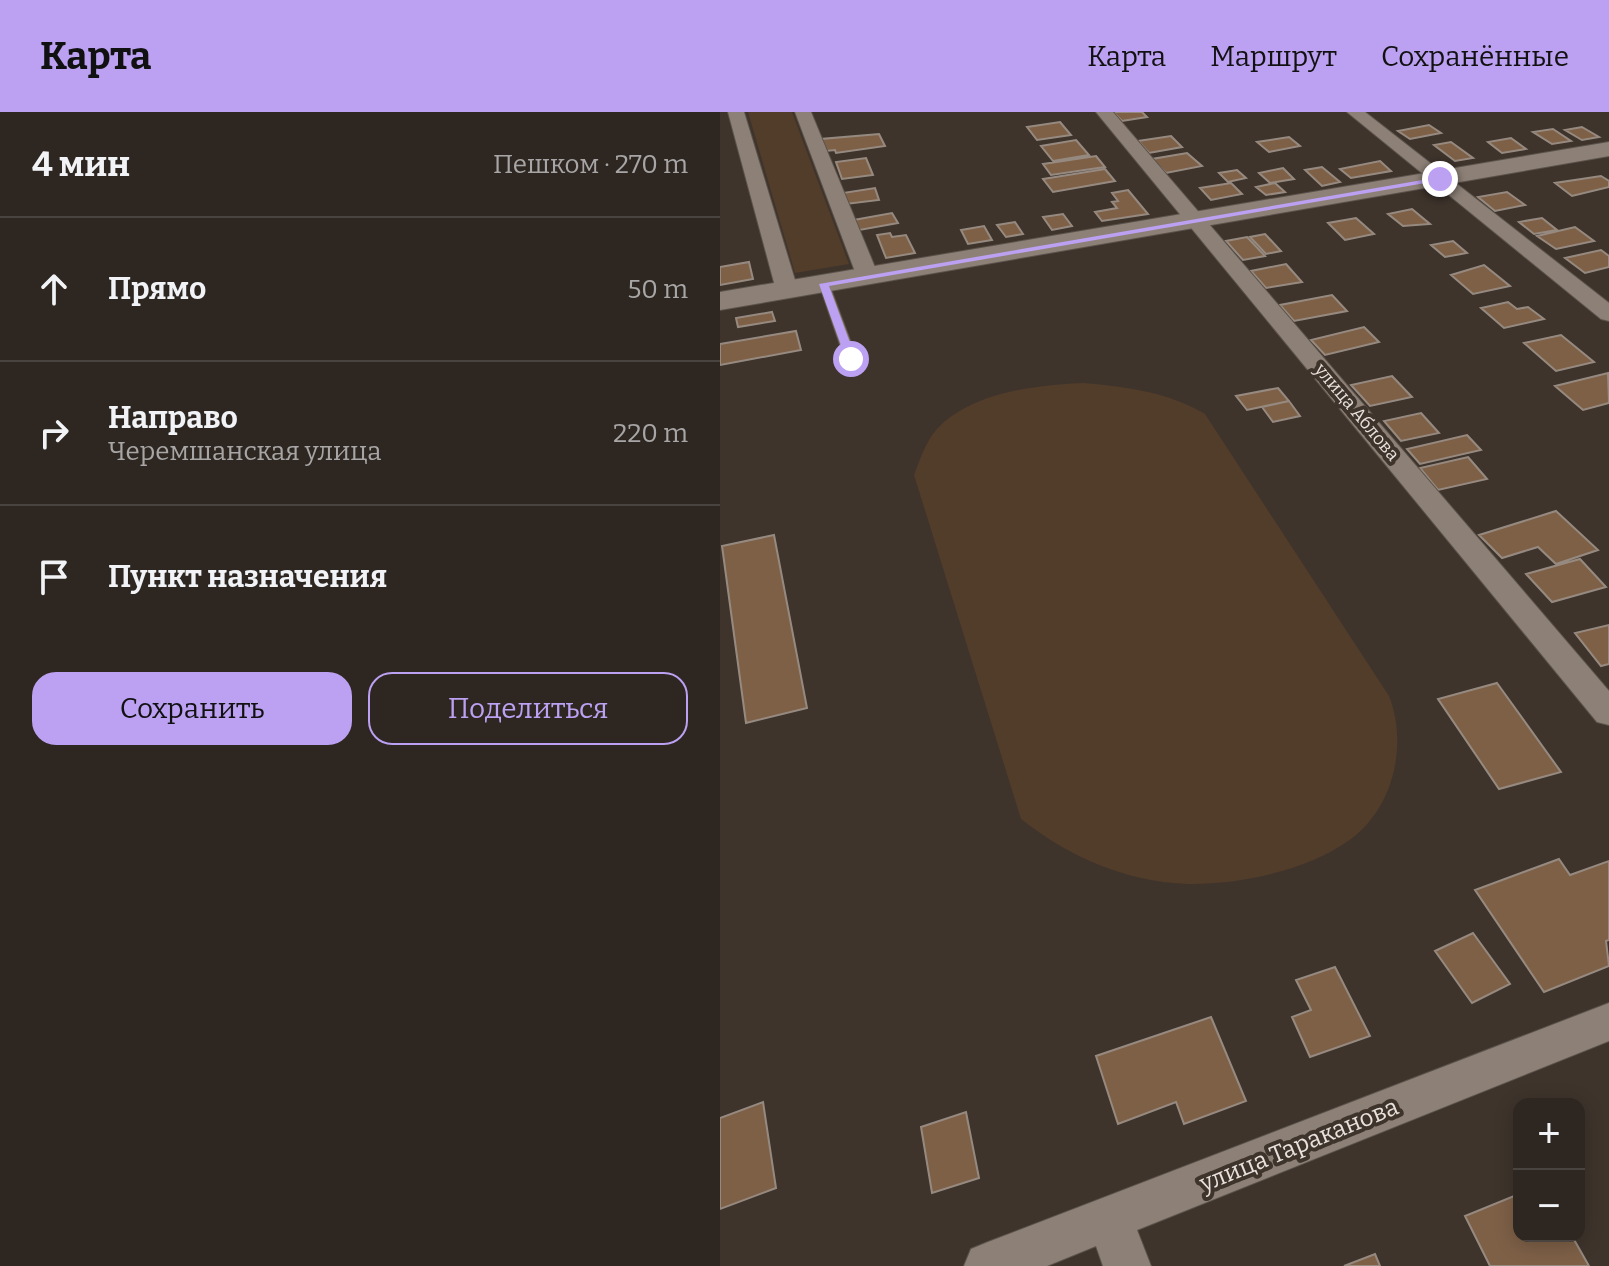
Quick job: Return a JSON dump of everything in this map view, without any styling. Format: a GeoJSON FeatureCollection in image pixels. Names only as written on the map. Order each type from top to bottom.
{"type":"FeatureCollection","features":[{"type":"Feature","properties":{"kind":"main road"},"geometry":{"type":"LineString","coordinates":[[720,301],[1609,149]]}},
{"type":"Feature","properties":{"kind":"street"},"geometry":{"type":"LineString","coordinates":[[736,112],[787,290]]}},
{"type":"Feature","properties":{"kind":"street"},"geometry":{"type":"LineString","coordinates":[[803,112],[868,277]]}},
{"type":"Feature","properties":{"kind":"street","name":"улица Аблова"},"geometry":{"type":"LineString","coordinates":[[1104,112],[1609,713]]}},
{"type":"Feature","properties":{"kind":"street"},"geometry":{"type":"LineString","coordinates":[[1355,112],[1609,314]]}},
{"type":"Feature","properties":{"kind":"street","name":"улица Тараканова"},"geometry":{"type":"LineString","coordinates":[[988,1266],[1609,1022]]}},
{"type":"Feature","properties":{"kind":"street"},"geometry":{"type":"LineString","coordinates":[[1110,1220],[1127,1266]]}},
{"type":"Feature","properties":{"kind":"lane"},"geometry":{"type":"LineString","coordinates":[[824,284],[851,359]]}},
{"type":"Feature","properties":{"kind":"shaded area"},"geometry":{"type":"Polygon","coordinates":[[[748,112],[792,112],[849,264],[795,273],[748,112]]]}},
{"type":"Feature","properties":{"kind":"shaded area"},"geometry":{"type":"Polygon","coordinates":[[[1084,383],[1162,396],[1205,414],[1389,696],[1395,715],[1397,754],[1387,792],[1366,826],[1334,850],[1273,874],[1208,884],[1165,882],[1099,865],[1059,845],[1021,819],[914,475],[936,430],[967,407],[1005,393],[1084,383]]]}},
{"type":"Feature","properties":{"kind":"building"},"geometry":{"type":"Polygon","coordinates":[[[1113,112],[1142,112],[1147,117],[1122,121],[1113,112]]]}},
{"type":"Feature","properties":{"kind":"building"},"geometry":{"type":"Polygon","coordinates":[[[1060,122],[1071,135],[1037,140],[1027,127],[1060,122]]]}},
{"type":"Feature","properties":{"kind":"building"},"geometry":{"type":"Polygon","coordinates":[[[1429,125],[1441,133],[1410,139],[1398,131],[1429,125]]]}},
{"type":"Feature","properties":{"kind":"building"},"geometry":{"type":"Polygon","coordinates":[[[1582,127],[1599,137],[1582,140],[1565,130],[1582,127]]]}},
{"type":"Feature","properties":{"kind":"building"},"geometry":{"type":"Polygon","coordinates":[[[1553,129],[1571,141],[1552,144],[1533,132],[1553,129]]]}},
{"type":"Feature","properties":{"kind":"building"},"geometry":{"type":"Polygon","coordinates":[[[879,134],[885,146],[836,153],[835,150],[826,151],[821,139],[879,134]]]}},
{"type":"Feature","properties":{"kind":"building"},"geometry":{"type":"Polygon","coordinates":[[[1171,136],[1182,147],[1149,153],[1138,141],[1171,136]]]}},
{"type":"Feature","properties":{"kind":"building"},"geometry":{"type":"Polygon","coordinates":[[[1289,137],[1300,146],[1269,152],[1257,142],[1289,137]]]}},
{"type":"Feature","properties":{"kind":"building"},"geometry":{"type":"Polygon","coordinates":[[[1511,138],[1526,149],[1502,153],[1488,142],[1511,138]]]}},
{"type":"Feature","properties":{"kind":"building"},"geometry":{"type":"Polygon","coordinates":[[[1076,140],[1089,155],[1053,161],[1041,146],[1076,140]]]}},
{"type":"Feature","properties":{"kind":"building"},"geometry":{"type":"Polygon","coordinates":[[[1451,142],[1473,158],[1455,161],[1434,145],[1451,142]]]}},
{"type":"Feature","properties":{"kind":"building"},"geometry":{"type":"Polygon","coordinates":[[[1187,153],[1202,166],[1166,173],[1152,159],[1187,153]]]}},
{"type":"Feature","properties":{"kind":"building"},"geometry":{"type":"Polygon","coordinates":[[[1096,156],[1105,167],[1051,175],[1043,164],[1096,156]]]}},
{"type":"Feature","properties":{"kind":"building"},"geometry":{"type":"Polygon","coordinates":[[[866,158],[873,175],[842,179],[836,162],[866,158]]]}},
{"type":"Feature","properties":{"kind":"building"},"geometry":{"type":"Polygon","coordinates":[[[1380,161],[1391,171],[1351,178],[1340,169],[1380,161]]]}},
{"type":"Feature","properties":{"kind":"building"},"geometry":{"type":"Polygon","coordinates":[[[1322,167],[1340,182],[1322,186],[1305,170],[1322,167]]]}},
{"type":"Feature","properties":{"kind":"building"},"geometry":{"type":"Polygon","coordinates":[[[1283,168],[1294,179],[1270,183],[1259,173],[1283,168]]]}},
{"type":"Feature","properties":{"kind":"building"},"geometry":{"type":"Polygon","coordinates":[[[1105,169],[1115,181],[1053,192],[1043,179],[1105,169]]]}},
{"type":"Feature","properties":{"kind":"building"},"geometry":{"type":"Polygon","coordinates":[[[1237,170],[1246,178],[1228,182],[1219,173],[1237,170]]]}},
{"type":"Feature","properties":{"kind":"building"},"geometry":{"type":"Polygon","coordinates":[[[1601,176],[1609,181],[1609,187],[1572,196],[1555,183],[1601,176]]]}},
{"type":"Feature","properties":{"kind":"building"},"geometry":{"type":"Polygon","coordinates":[[[1231,183],[1242,194],[1211,200],[1200,188],[1231,183]]]}},
{"type":"Feature","properties":{"kind":"building"},"geometry":{"type":"Polygon","coordinates":[[[1275,183],[1285,192],[1266,195],[1256,187],[1275,183]]]}},
{"type":"Feature","properties":{"kind":"building"},"geometry":{"type":"Polygon","coordinates":[[[875,188],[879,200],[846,204],[843,193],[875,188]]]}},
{"type":"Feature","properties":{"kind":"building"},"geometry":{"type":"Polygon","coordinates":[[[1128,190],[1148,214],[1102,221],[1095,212],[1117,208],[1112,202],[1118,201],[1112,193],[1128,190]]]}},
{"type":"Feature","properties":{"kind":"building"},"geometry":{"type":"Polygon","coordinates":[[[1507,192],[1525,205],[1495,211],[1478,197],[1507,192]]]}},
{"type":"Feature","properties":{"kind":"building"},"geometry":{"type":"Polygon","coordinates":[[[1412,209],[1430,224],[1403,226],[1388,214],[1412,209]]]}},
{"type":"Feature","properties":{"kind":"building"},"geometry":{"type":"Polygon","coordinates":[[[892,213],[898,223],[854,231],[848,221],[892,213]]]}},
{"type":"Feature","properties":{"kind":"building"},"geometry":{"type":"Polygon","coordinates":[[[1063,214],[1072,226],[1052,230],[1043,217],[1063,214]]]}},
{"type":"Feature","properties":{"kind":"building"},"geometry":{"type":"Polygon","coordinates":[[[1356,218],[1374,234],[1345,240],[1328,223],[1356,218]]]}},
{"type":"Feature","properties":{"kind":"building"},"geometry":{"type":"Polygon","coordinates":[[[1542,218],[1557,230],[1534,234],[1519,222],[1542,218]]]}},
{"type":"Feature","properties":{"kind":"building"},"geometry":{"type":"Polygon","coordinates":[[[1015,222],[1023,234],[1006,237],[997,225],[1015,222]]]}},
{"type":"Feature","properties":{"kind":"building"},"geometry":{"type":"Polygon","coordinates":[[[984,226],[992,240],[968,244],[961,230],[984,226]]]}},
{"type":"Feature","properties":{"kind":"building"},"geometry":{"type":"Polygon","coordinates":[[[1575,227],[1594,241],[1556,249],[1537,236],[1575,227]]]}},
{"type":"Feature","properties":{"kind":"building"},"geometry":{"type":"Polygon","coordinates":[[[890,233],[892,237],[906,235],[915,253],[886,258],[877,235],[890,233]]]}},
{"type":"Feature","properties":{"kind":"building"},"geometry":{"type":"Polygon","coordinates":[[[1265,234],[1281,251],[1266,254],[1250,237],[1265,234]]]}},
{"type":"Feature","properties":{"kind":"building"},"geometry":{"type":"Polygon","coordinates":[[[1247,237],[1265,256],[1243,260],[1226,241],[1247,237]]]}},
{"type":"Feature","properties":{"kind":"building"},"geometry":{"type":"Polygon","coordinates":[[[1453,241],[1467,253],[1445,257],[1431,245],[1453,241]]]}},
{"type":"Feature","properties":{"kind":"building"},"geometry":{"type":"Polygon","coordinates":[[[1601,250],[1609,256],[1609,267],[1585,273],[1565,258],[1601,250]]]}},
{"type":"Feature","properties":{"kind":"building"},"geometry":{"type":"Polygon","coordinates":[[[749,262],[753,279],[720,285],[720,267],[749,262]]]}},
{"type":"Feature","properties":{"kind":"building"},"geometry":{"type":"Polygon","coordinates":[[[1286,264],[1302,282],[1266,288],[1251,271],[1286,264]]]}},
{"type":"Feature","properties":{"kind":"building"},"geometry":{"type":"Polygon","coordinates":[[[1484,265],[1510,286],[1473,294],[1451,275],[1484,265]]]}},
{"type":"Feature","properties":{"kind":"building"},"geometry":{"type":"Polygon","coordinates":[[[1332,295],[1347,311],[1294,321],[1280,305],[1332,295]]]}},
{"type":"Feature","properties":{"kind":"building"},"geometry":{"type":"Polygon","coordinates":[[[1508,302],[1517,309],[1528,307],[1544,319],[1504,328],[1481,308],[1508,302]]]}},
{"type":"Feature","properties":{"kind":"building"},"geometry":{"type":"Polygon","coordinates":[[[772,312],[775,321],[738,327],[736,318],[772,312]]]}},
{"type":"Feature","properties":{"kind":"building"},"geometry":{"type":"Polygon","coordinates":[[[1364,327],[1379,342],[1325,355],[1311,340],[1364,327]]]}},
{"type":"Feature","properties":{"kind":"building"},"geometry":{"type":"Polygon","coordinates":[[[796,331],[801,350],[720,365],[720,344],[796,331]]]}},
{"type":"Feature","properties":{"kind":"building"},"geometry":{"type":"Polygon","coordinates":[[[1561,335],[1594,362],[1556,371],[1524,343],[1561,335]]]}},
{"type":"Feature","properties":{"kind":"building"},"geometry":{"type":"Polygon","coordinates":[[[1608,373],[1609,403],[1583,410],[1555,386],[1608,373]]]}},
{"type":"Feature","properties":{"kind":"building"},"geometry":{"type":"Polygon","coordinates":[[[1392,376],[1412,397],[1370,406],[1351,385],[1392,376]]]}},
{"type":"Feature","properties":{"kind":"building"},"geometry":{"type":"Polygon","coordinates":[[[1278,388],[1289,401],[1247,410],[1236,396],[1278,388]]]}},
{"type":"Feature","properties":{"kind":"building"},"geometry":{"type":"Polygon","coordinates":[[[1289,401],[1300,416],[1273,422],[1262,407],[1289,401]]]}},
{"type":"Feature","properties":{"kind":"building"},"geometry":{"type":"Polygon","coordinates":[[[1421,413],[1439,433],[1401,441],[1384,421],[1421,413]]]}},
{"type":"Feature","properties":{"kind":"building"},"geometry":{"type":"Polygon","coordinates":[[[1467,435],[1481,450],[1420,464],[1407,449],[1467,435]]]}},
{"type":"Feature","properties":{"kind":"building"},"geometry":{"type":"Polygon","coordinates":[[[1468,457],[1487,479],[1438,490],[1420,468],[1468,457]]]}},
{"type":"Feature","properties":{"kind":"building"},"geometry":{"type":"Polygon","coordinates":[[[1556,511],[1598,550],[1556,564],[1538,547],[1502,558],[1479,535],[1556,511]]]}},
{"type":"Feature","properties":{"kind":"building"},"geometry":{"type":"Polygon","coordinates":[[[774,535],[807,708],[746,723],[722,546],[774,535]]]}},
{"type":"Feature","properties":{"kind":"building"},"geometry":{"type":"Polygon","coordinates":[[[1580,559],[1606,587],[1552,602],[1526,574],[1580,559]]]}},
{"type":"Feature","properties":{"kind":"building"},"geometry":{"type":"Polygon","coordinates":[[[1609,625],[1609,664],[1601,666],[1575,633],[1609,625]]]}},
{"type":"Feature","properties":{"kind":"building"},"geometry":{"type":"Polygon","coordinates":[[[1497,683],[1561,772],[1499,789],[1438,699],[1497,683]]]}},
{"type":"Feature","properties":{"kind":"building"},"geometry":{"type":"Polygon","coordinates":[[[1559,859],[1570,875],[1609,861],[1609,940],[1606,941],[1609,966],[1544,992],[1475,890],[1559,859]]]}},
{"type":"Feature","properties":{"kind":"building"},"geometry":{"type":"Polygon","coordinates":[[[1473,933],[1510,984],[1472,1003],[1435,951],[1473,933]]]}},
{"type":"Feature","properties":{"kind":"building"},"geometry":{"type":"Polygon","coordinates":[[[1335,967],[1370,1036],[1310,1057],[1292,1017],[1311,1010],[1296,980],[1335,967]]]}},
{"type":"Feature","properties":{"kind":"building"},"geometry":{"type":"Polygon","coordinates":[[[1211,1017],[1246,1101],[1184,1124],[1176,1102],[1118,1124],[1096,1056],[1211,1017]]]}},
{"type":"Feature","properties":{"kind":"building"},"geometry":{"type":"Polygon","coordinates":[[[763,1102],[776,1188],[720,1209],[720,1118],[763,1102]]]}},
{"type":"Feature","properties":{"kind":"building"},"geometry":{"type":"Polygon","coordinates":[[[966,1112],[979,1178],[932,1193],[921,1127],[966,1112]]]}},
{"type":"Feature","properties":{"kind":"building"},"geometry":{"type":"Polygon","coordinates":[[[1513,1196],[1513,1242],[1575,1242],[1589,1266],[1490,1266],[1465,1216],[1513,1196]]]}},
{"type":"Feature","properties":{"kind":"building"},"geometry":{"type":"Polygon","coordinates":[[[1375,1254],[1380,1266],[1344,1266],[1375,1254]]]}},
{"type":"Feature","properties":{"kind":"route"},"geometry":{"type":"LineString","coordinates":[[851,359],[824,284],[1440,179]]}}]}
